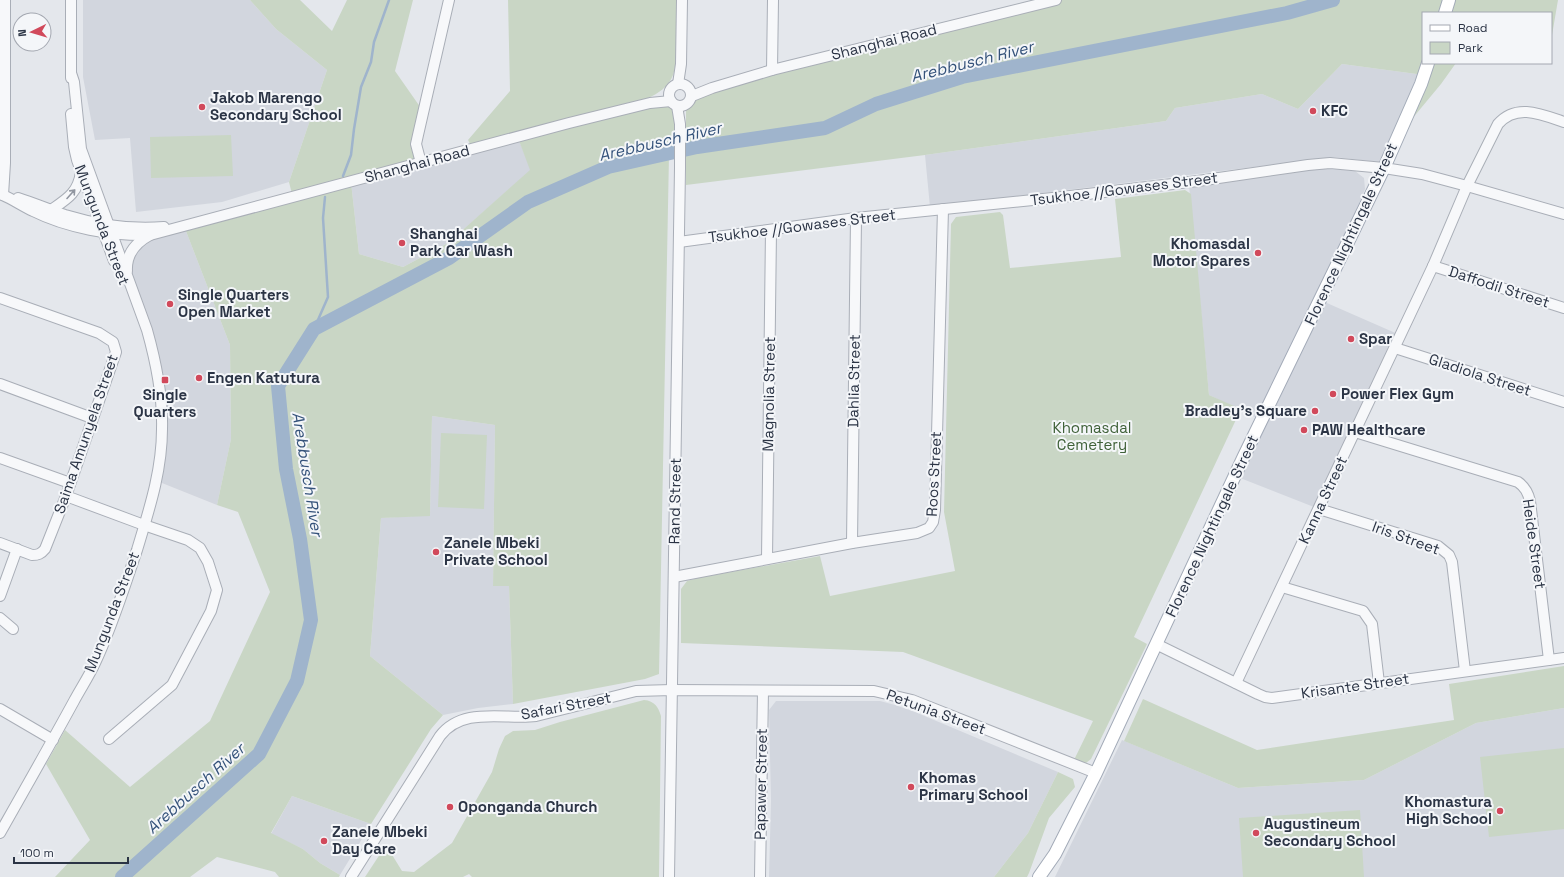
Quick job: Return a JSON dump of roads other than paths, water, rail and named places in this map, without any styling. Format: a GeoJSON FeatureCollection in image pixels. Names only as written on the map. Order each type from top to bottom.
{"type":"FeatureCollection","features":[{"type":"Feature","properties":{"kind":"main road"},"geometry":{"type":"LineString","coordinates":[[1444,12],[1449,0]]}},
{"type":"Feature","properties":{"kind":"main road","name":"Florence Nightingale Street"},"geometry":{"type":"LineString","coordinates":[[1039,877],[1055,854],[1096,774],[1244,456],[1384,168],[1421,84],[1428,64]]}},
{"type":"Feature","properties":{"kind":"street"},"geometry":{"type":"LineString","coordinates":[[1,194],[5,163],[5,0]]}},
{"type":"Feature","properties":{"kind":"street","name":"Mungunda Street"},"geometry":{"type":"LineString","coordinates":[[0,833],[89,676],[105,639],[122,595],[144,526],[157,481],[161,450],[161,400],[157,373],[147,332],[127,278],[81,172],[74,147],[72,131],[71,0]]}},
{"type":"Feature","properties":{"kind":"street"},"geometry":{"type":"LineString","coordinates":[[421,163],[416,144],[449,0]]}},
{"type":"Feature","properties":{"kind":"street"},"geometry":{"type":"LineString","coordinates":[[682,0],[681,64],[690,102],[676,101],[671,88],[686,88]]}},
{"type":"Feature","properties":{"kind":"street"},"geometry":{"type":"LineString","coordinates":[[772,70],[773,0]]}},
{"type":"Feature","properties":{"kind":"street","name":"Shanghai Road"},"geometry":{"type":"LineString","coordinates":[[686,88],[712,88],[772,70],[1056,0]]}},
{"type":"Feature","properties":{"kind":"street","name":"Mungunda Street"},"geometry":{"type":"LineString","coordinates":[[71,73],[74,82],[81,148],[106,229],[157,373]]}},
{"type":"Feature","properties":{"kind":"street","name":"Shanghai Road"},"geometry":{"type":"LineString","coordinates":[[1,194],[34,212],[70,225],[150,236],[650,103],[676,101]]}},
{"type":"Feature","properties":{"kind":"street","name":"Rand Street"},"geometry":{"type":"LineString","coordinates":[[668,877],[680,168],[680,126],[676,101]]}},
{"type":"Feature","properties":{"kind":"street","name":"Kanna Street"},"geometry":{"type":"LineString","coordinates":[[1236,683],[1395,348],[1433,266],[1467,186],[1498,124],[1504,116],[1522,112],[1536,113],[1564,122]]}},
{"type":"Feature","properties":{"kind":"street","name":"Tsukhoe //Gowases Street"},"geometry":{"type":"LineString","coordinates":[[679,242],[856,218],[1062,197],[1198,181],[1330,163],[1384,168],[1422,174],[1564,214]]}},
{"type":"Feature","properties":{"kind":"street"},"geometry":{"type":"LineString","coordinates":[[51,210],[65,201],[73,193],[78,186],[81,172]]}},
{"type":"Feature","properties":{"kind":"street","name":"Shanghai Road"},"geometry":{"type":"LineString","coordinates":[[1,194],[14,197],[106,229],[184,226]]}},
{"type":"Feature","properties":{"kind":"street","name":"Roos Street"},"geometry":{"type":"LineString","coordinates":[[674,577],[852,543],[917,533],[929,528],[934,522],[943,208]]}},
{"type":"Feature","properties":{"kind":"street","name":"Dahlia Street"},"geometry":{"type":"LineString","coordinates":[[852,543],[856,218]]}},
{"type":"Feature","properties":{"kind":"street","name":"Magnolia Street"},"geometry":{"type":"LineString","coordinates":[[767,559],[771,230]]}},
{"type":"Feature","properties":{"kind":"street"},"geometry":{"type":"LineString","coordinates":[[127,278],[126,265],[128,257],[142,239],[150,236]]}},
{"type":"Feature","properties":{"kind":"street","name":"Daffodil Street"},"geometry":{"type":"LineString","coordinates":[[1433,266],[1564,308]]}},
{"type":"Feature","properties":{"kind":"street","name":"Saima Amunyela Street"},"geometry":{"type":"LineString","coordinates":[[0,298],[99,333],[113,342],[116,352],[115,359],[92,418],[48,544],[42,553],[32,555],[0,543]]}},
{"type":"Feature","properties":{"kind":"street","name":"Gladiola Street"},"geometry":{"type":"LineString","coordinates":[[1395,348],[1564,402]]}},
{"type":"Feature","properties":{"kind":"street"},"geometry":{"type":"LineString","coordinates":[[0,384],[92,418]]}},
{"type":"Feature","properties":{"kind":"street","name":"Heide Street"},"geometry":{"type":"LineString","coordinates":[[1355,432],[1518,482],[1524,486],[1530,501],[1549,660]]}},
{"type":"Feature","properties":{"kind":"street"},"geometry":{"type":"LineString","coordinates":[[0,458],[70,483]]}},
{"type":"Feature","properties":{"kind":"street"},"geometry":{"type":"LineString","coordinates":[[66,496],[144,526],[188,540],[200,548],[208,562],[217,590],[211,611],[172,685],[109,739]]}},
{"type":"Feature","properties":{"kind":"street","name":"Iris Street"},"geometry":{"type":"LineString","coordinates":[[1319,509],[1438,546],[1448,555],[1452,562],[1465,671]]}},
{"type":"Feature","properties":{"kind":"street"},"geometry":{"type":"LineString","coordinates":[[0,596],[17,549]]}},
{"type":"Feature","properties":{"kind":"street"},"geometry":{"type":"LineString","coordinates":[[1282,587],[1363,611],[1372,624],[1379,683]]}},
{"type":"Feature","properties":{"kind":"street"},"geometry":{"type":"LineString","coordinates":[[0,618],[12,629]]}},
{"type":"Feature","properties":{"kind":"street","name":"Krisante Street"},"geometry":{"type":"LineString","coordinates":[[1156,644],[1258,694],[1272,698],[1564,658]]}},
{"type":"Feature","properties":{"kind":"street","name":"Petunia Street"},"geometry":{"type":"LineString","coordinates":[[672,690],[885,692],[924,704],[1096,774]]}},
{"type":"Feature","properties":{"kind":"street","name":"Safari Street"},"geometry":{"type":"LineString","coordinates":[[351,877],[440,736],[454,723],[472,717],[536,716],[636,691],[672,690]]}},
{"type":"Feature","properties":{"kind":"street","name":"Papawer Street"},"geometry":{"type":"LineString","coordinates":[[760,877],[763,691]]}},
{"type":"Feature","properties":{"kind":"street"},"geometry":{"type":"LineString","coordinates":[[0,709],[53,740]]}},
{"type":"Feature","properties":{"kind":"waterway"},"geometry":{"type":"LineString","coordinates":[[343,176],[351,155],[361,87],[371,62],[374,42],[389,0]]}},
{"type":"Feature","properties":{"kind":"waterway","name":"Arebbusch River"},"geometry":{"type":"LineString","coordinates":[[122,877],[259,754],[297,681],[311,620],[300,539],[286,469],[278,386],[314,329],[449,258],[528,202],[608,167],[697,147],[825,128],[876,104],[962,77],[1287,13],[1333,0]]}},
{"type":"Feature","properties":{"kind":"waterway"},"geometry":{"type":"LineString","coordinates":[[314,329],[328,297],[323,218],[325,197]]}},
{"type":"Feature","properties":{"kind":"place","name":"Jakob Marengo Secondary School"},"geometry":{"type":"Point","coordinates":[202,107]}},
{"type":"Feature","properties":{"kind":"place","name":"KFC"},"geometry":{"type":"Point","coordinates":[1313,111]}},
{"type":"Feature","properties":{"kind":"place","name":"Shanghai Park Car Wash"},"geometry":{"type":"Point","coordinates":[402,243]}},
{"type":"Feature","properties":{"kind":"place","name":"Khomasdal Motor Spares"},"geometry":{"type":"Point","coordinates":[1258,253]}},
{"type":"Feature","properties":{"kind":"place","name":"Single Quarters Open Market"},"geometry":{"type":"Point","coordinates":[170,304]}},
{"type":"Feature","properties":{"kind":"place","name":"Spar"},"geometry":{"type":"Point","coordinates":[1351,339]}},
{"type":"Feature","properties":{"kind":"place","name":"Engen Katutura"},"geometry":{"type":"Point","coordinates":[199,378]}},
{"type":"Feature","properties":{"kind":"place","name":"Single Quarters"},"geometry":{"type":"Point","coordinates":[165,380]}},
{"type":"Feature","properties":{"kind":"place","name":"Power Flex Gym"},"geometry":{"type":"Point","coordinates":[1333,394]}},
{"type":"Feature","properties":{"kind":"place","name":"Bradley's Square"},"geometry":{"type":"Point","coordinates":[1315,411]}},
{"type":"Feature","properties":{"kind":"place","name":"PAW Healthcare"},"geometry":{"type":"Point","coordinates":[1304,430]}},
{"type":"Feature","properties":{"kind":"place","name":"Zanele Mbeki Private School"},"geometry":{"type":"Point","coordinates":[436,552]}},
{"type":"Feature","properties":{"kind":"place","name":"Khomas Primary School"},"geometry":{"type":"Point","coordinates":[911,787]}},
{"type":"Feature","properties":{"kind":"place","name":"Oponganda Church"},"geometry":{"type":"Point","coordinates":[450,807]}},
{"type":"Feature","properties":{"kind":"place","name":"Khomastura High School"},"geometry":{"type":"Point","coordinates":[1500,811]}},
{"type":"Feature","properties":{"kind":"place","name":"Augustineum Secondary School"},"geometry":{"type":"Point","coordinates":[1256,833]}},
{"type":"Feature","properties":{"kind":"place","name":"Zanele Mbeki Day Care"},"geometry":{"type":"Point","coordinates":[324,841]}},
{"type":"Feature","properties":{"kind":"park label","name":"Khomasdal Cemetery"},"geometry":{"type":"Point","coordinates":[1092,436]}}]}
